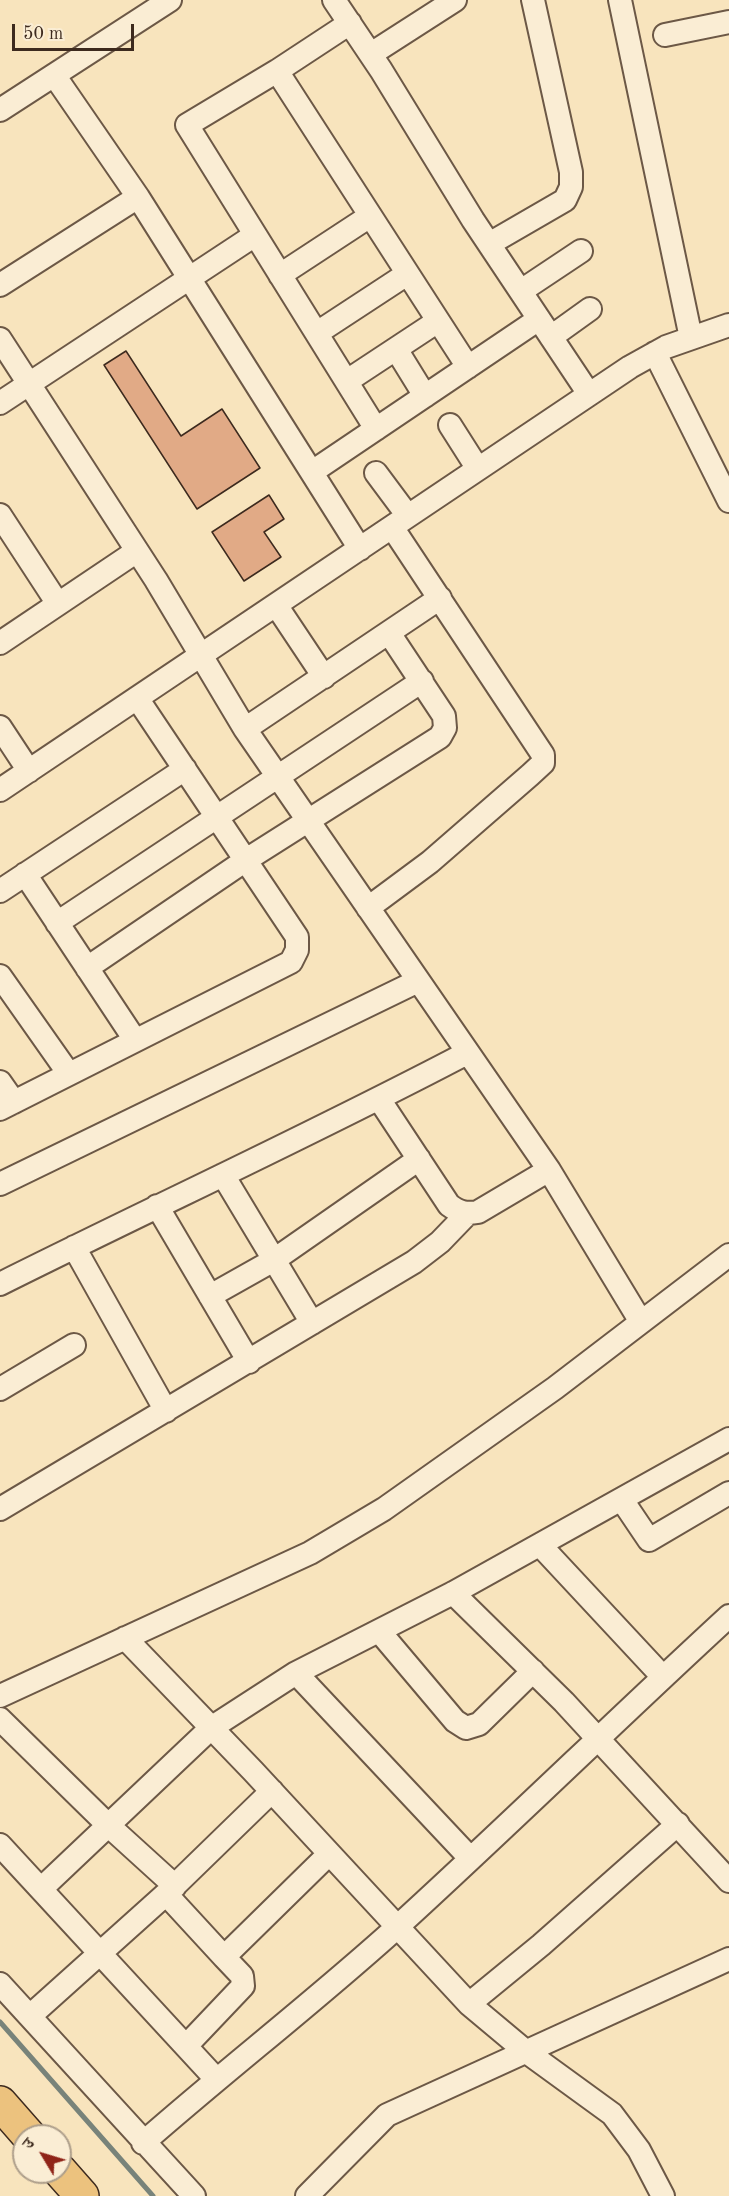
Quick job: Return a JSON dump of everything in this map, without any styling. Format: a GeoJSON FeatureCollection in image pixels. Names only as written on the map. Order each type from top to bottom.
{"type":"FeatureCollection","features":[{"type":"Feature","properties":{"kind":"highway"},"geometry":{"type":"LineString","coordinates":[[0,2103],[18,2124]]}},
{"type":"Feature","properties":{"kind":"highway"},"geometry":{"type":"LineString","coordinates":[[0,2131],[12,2144]]}},
{"type":"Feature","properties":{"kind":"highway"},"geometry":{"type":"LineString","coordinates":[[48,2184],[59,2196]]}},
{"type":"Feature","properties":{"kind":"highway"},"geometry":{"type":"LineString","coordinates":[[71,2184],[82,2196]]}},
{"type":"Feature","properties":{"kind":"street"},"geometry":{"type":"LineString","coordinates":[[0,110],[170,0]]}},
{"type":"Feature","properties":{"kind":"street"},"geometry":{"type":"LineString","coordinates":[[371,54],[455,0]]}},
{"type":"Feature","properties":{"kind":"street"},"geometry":{"type":"LineString","coordinates":[[489,244],[565,200],[571,188],[571,172],[533,0]]}},
{"type":"Feature","properties":{"kind":"street"},"geometry":{"type":"LineString","coordinates":[[620,0],[692,338]]}},
{"type":"Feature","properties":{"kind":"street"},"geometry":{"type":"LineString","coordinates":[[376,429],[187,125],[277,71],[344,8],[489,244],[590,394]]}},
{"type":"Feature","properties":{"kind":"street"},"geometry":{"type":"LineString","coordinates":[[665,35],[729,22]]}},
{"type":"Feature","properties":{"kind":"street"},"geometry":{"type":"LineString","coordinates":[[277,71],[468,367]]}},
{"type":"Feature","properties":{"kind":"street"},"geometry":{"type":"LineString","coordinates":[[54,75],[138,197],[360,549]]}},
{"type":"Feature","properties":{"kind":"street"},"geometry":{"type":"LineString","coordinates":[[0,285],[138,197]]}},
{"type":"Feature","properties":{"kind":"street"},"geometry":{"type":"LineString","coordinates":[[280,275],[370,216]]}},
{"type":"Feature","properties":{"kind":"street"},"geometry":{"type":"LineString","coordinates":[[0,403],[255,235]]}},
{"type":"Feature","properties":{"kind":"street"},"geometry":{"type":"LineString","coordinates":[[520,291],[581,250]]}},
{"type":"Feature","properties":{"kind":"street"},"geometry":{"type":"LineString","coordinates":[[317,333],[407,274]]}},
{"type":"Feature","properties":{"kind":"street"},"geometry":{"type":"LineString","coordinates":[[312,472],[468,367],[545,328],[590,309]]}},
{"type":"Feature","properties":{"kind":"street"},"geometry":{"type":"LineString","coordinates":[[347,381],[438,321]]}},
{"type":"Feature","properties":{"kind":"street"},"geometry":{"type":"LineString","coordinates":[[0,790],[590,394],[655,353],[729,325]]}},
{"type":"Feature","properties":{"kind":"street"},"geometry":{"type":"LineString","coordinates":[[0,339],[137,551],[245,729],[549,1170],[641,1322]]}},
{"type":"Feature","properties":{"kind":"street"},"geometry":{"type":"LineString","coordinates":[[396,350],[425,396]]}},
{"type":"Feature","properties":{"kind":"street"},"geometry":{"type":"LineString","coordinates":[[655,353],[729,501]]}},
{"type":"Feature","properties":{"kind":"street"},"geometry":{"type":"LineString","coordinates":[[450,425],[478,469]]}},
{"type":"Feature","properties":{"kind":"street"},"geometry":{"type":"LineString","coordinates":[[368,908],[430,862],[543,763],[543,755],[440,598],[376,473]]}},
{"type":"Feature","properties":{"kind":"street"},"geometry":{"type":"LineString","coordinates":[[0,515],[58,604]]}},
{"type":"Feature","properties":{"kind":"street"},"geometry":{"type":"LineString","coordinates":[[0,644],[137,551]]}},
{"type":"Feature","properties":{"kind":"street"},"geometry":{"type":"LineString","coordinates":[[245,729],[440,598]]}},
{"type":"Feature","properties":{"kind":"street"},"geometry":{"type":"LineString","coordinates":[[276,605],[324,677]]}},
{"type":"Feature","properties":{"kind":"street"},"geometry":{"type":"LineString","coordinates":[[87,968],[246,860],[440,737],[446,728],[444,716],[389,633]]}},
{"type":"Feature","properties":{"kind":"street"},"geometry":{"type":"LineString","coordinates":[[57,923],[422,681]]}},
{"type":"Feature","properties":{"kind":"street"},"geometry":{"type":"LineString","coordinates":[[0,1082],[7,1106],[291,962],[297,950],[297,937],[137,698]]}},
{"type":"Feature","properties":{"kind":"street"},"geometry":{"type":"LineString","coordinates":[[0,727],[29,771]]}},
{"type":"Feature","properties":{"kind":"street"},"geometry":{"type":"LineString","coordinates":[[0,891],[185,769]]}},
{"type":"Feature","properties":{"kind":"street"},"geometry":{"type":"LineString","coordinates":[[25,874],[135,1040]]}},
{"type":"Feature","properties":{"kind":"street"},"geometry":{"type":"LineString","coordinates":[[0,976],[69,1074]]}},
{"type":"Feature","properties":{"kind":"street"},"geometry":{"type":"LineString","coordinates":[[0,1184],[418,981]]}},
{"type":"Feature","properties":{"kind":"street"},"geometry":{"type":"LineString","coordinates":[[0,1284],[379,1099],[467,1053]]}},
{"type":"Feature","properties":{"kind":"street"},"geometry":{"type":"LineString","coordinates":[[379,1099],[449,1205],[467,1214]]}},
{"type":"Feature","properties":{"kind":"street"},"geometry":{"type":"LineString","coordinates":[[210,1296],[274,1260],[419,1159]]}},
{"type":"Feature","properties":{"kind":"street"},"geometry":{"type":"LineString","coordinates":[[0,1509],[414,1262],[440,1242],[467,1214],[478,1212],[549,1170]]}},
{"type":"Feature","properties":{"kind":"street"},"geometry":{"type":"LineString","coordinates":[[223,1175],[312,1323]]}},
{"type":"Feature","properties":{"kind":"street"},"geometry":{"type":"LineString","coordinates":[[157,1206],[249,1362]]}},
{"type":"Feature","properties":{"kind":"street"},"geometry":{"type":"LineString","coordinates":[[74,1247],[166,1411]]}},
{"type":"Feature","properties":{"kind":"street"},"geometry":{"type":"LineString","coordinates":[[0,1696],[310,1553],[384,1509],[555,1388],[728,1259]]}},
{"type":"Feature","properties":{"kind":"street"},"geometry":{"type":"LineString","coordinates":[[2,1384],[74,1345]]}},
{"type":"Feature","properties":{"kind":"street"},"geometry":{"type":"LineString","coordinates":[[41,1888],[211,1728],[296,1673],[453,1593],[729,1439]]}},
{"type":"Feature","properties":{"kind":"street"},"geometry":{"type":"LineString","coordinates":[[622,1500],[649,1540],[729,1493]]}},
{"type":"Feature","properties":{"kind":"street"},"geometry":{"type":"LineString","coordinates":[[540,1545],[663,1677]]}},
{"type":"Feature","properties":{"kind":"street"},"geometry":{"type":"LineString","coordinates":[[453,1593],[533,1671],[729,1881]]}},
{"type":"Feature","properties":{"kind":"street"},"geometry":{"type":"LineString","coordinates":[[143,2143],[216,2079],[283,2027],[397,1927],[729,1616]]}},
{"type":"Feature","properties":{"kind":"street"},"geometry":{"type":"LineString","coordinates":[[379,1630],[454,1721],[466,1728],[479,1724],[533,1671]]}},
{"type":"Feature","properties":{"kind":"street"},"geometry":{"type":"LineString","coordinates":[[125,1638],[272,1791],[469,2004],[524,2050],[612,2114],[639,2150],[663,2196]]}},
{"type":"Feature","properties":{"kind":"street"},"geometry":{"type":"LineString","coordinates":[[296,1673],[470,1858]]}},
{"type":"Feature","properties":{"kind":"street"},"geometry":{"type":"LineString","coordinates":[[0,1719],[171,1890],[242,1976],[243,1986],[186,2046]]}},
{"type":"Feature","properties":{"kind":"street"},"geometry":{"type":"LineString","coordinates":[[30,2016],[171,1890],[272,1791]]}},
{"type":"Feature","properties":{"kind":"street"},"geometry":{"type":"LineString","coordinates":[[469,2004],[541,1945],[678,1824]]}},
{"type":"Feature","properties":{"kind":"street"},"geometry":{"type":"LineString","coordinates":[[0,1845],[99,1955],[216,2079]]}},
{"type":"Feature","properties":{"kind":"street"},"geometry":{"type":"LineString","coordinates":[[224,1957],[329,1854]]}},
{"type":"Feature","properties":{"kind":"street"},"geometry":{"type":"LineString","coordinates":[[307,2196],[387,2115],[487,2071],[524,2050],[729,1959]]}},
{"type":"Feature","properties":{"kind":"street"},"geometry":{"type":"LineString","coordinates":[[0,1984],[143,2143],[194,2196]]}},
{"type":"Feature","properties":{"kind":"building"},"geometry":{"type":"Polygon","coordinates":[[[126,351],[181,436],[222,409],[260,468],[197,509],[104,365],[126,351]]]}},
{"type":"Feature","properties":{"kind":"building"},"geometry":{"type":"Polygon","coordinates":[[[269,495],[284,519],[264,532],[281,557],[244,581],[212,532],[269,495]]]}},
{"type":"Feature","properties":{"kind":"waterway"},"geometry":{"type":"LineString","coordinates":[[0,2022],[153,2196]]}}]}
